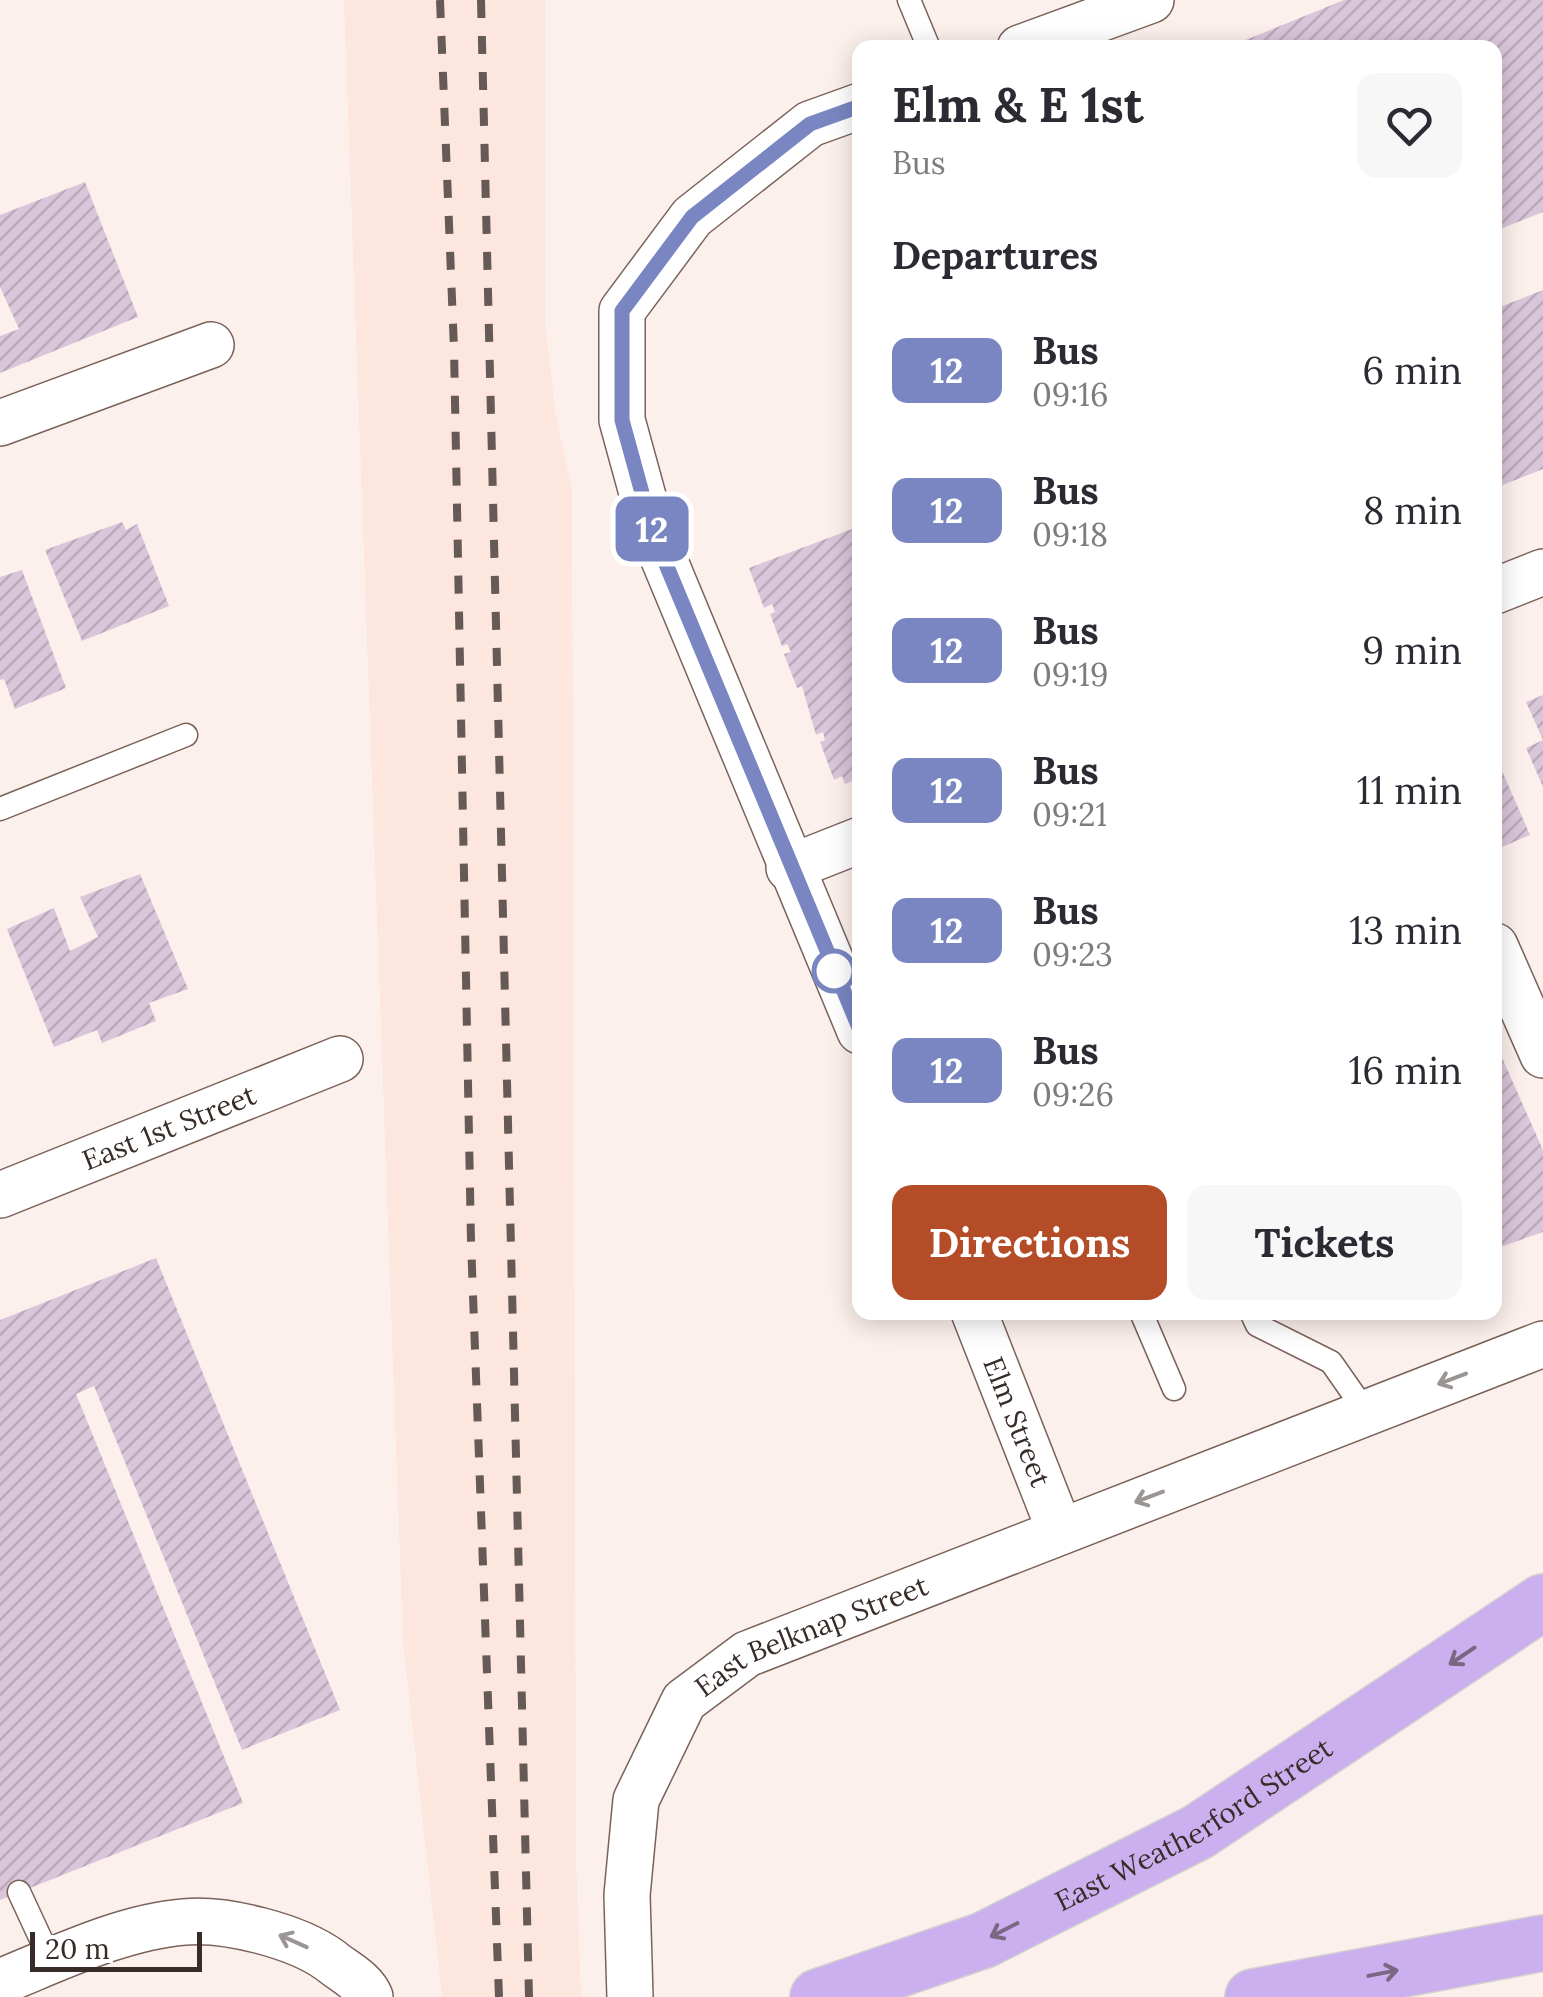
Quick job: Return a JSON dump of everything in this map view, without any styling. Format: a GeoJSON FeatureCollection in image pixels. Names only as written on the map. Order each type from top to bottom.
{"type":"FeatureCollection","features":[{"type":"Feature","properties":{"kind":"main road","name":"East Weatherford Street"},"geometry":{"type":"LineString","coordinates":[[818,1997],[984,1940],[1198,1832],[1543,1602]]}},
{"type":"Feature","properties":{"kind":"main road"},"geometry":{"type":"LineString","coordinates":[[1253,1997],[1543,1942]]}},
{"type":"Feature","properties":{"kind":"street"},"geometry":{"type":"LineString","coordinates":[[1042,40],[1151,0]]}},
{"type":"Feature","properties":{"kind":"street"},"geometry":{"type":"LineString","coordinates":[[852,109],[810,124],[692,217],[622,311],[622,420],[653,533],[789,868],[852,1012]]}},
{"type":"Feature","properties":{"kind":"street"},"geometry":{"type":"LineString","coordinates":[[0,423],[211,346]]}},
{"type":"Feature","properties":{"kind":"street"},"geometry":{"type":"LineString","coordinates":[[1502,588],[1543,572]]}},
{"type":"Feature","properties":{"kind":"street"},"geometry":{"type":"LineString","coordinates":[[789,868],[852,843]]}},
{"type":"Feature","properties":{"kind":"street"},"geometry":{"type":"LineString","coordinates":[[1502,962],[1543,1055]]}},
{"type":"Feature","properties":{"kind":"street","name":"East 1st Street"},"geometry":{"type":"LineString","coordinates":[[0,1195],[340,1059]]}},
{"type":"Feature","properties":{"kind":"street","name":"Elm Street"},"geometry":{"type":"LineString","coordinates":[[977,1320],[1060,1531]]}},
{"type":"Feature","properties":{"kind":"street"},"geometry":{"type":"LineString","coordinates":[[1060,1531],[1543,1344]]}},
{"type":"Feature","properties":{"kind":"street","name":"East Belknap Street"},"geometry":{"type":"LineString","coordinates":[[630,1997],[626,1895],[636,1800],[684,1701],[747,1654],[1060,1531]]}},
{"type":"Feature","properties":{"kind":"street"},"geometry":{"type":"LineString","coordinates":[[0,1982],[51,1961],[186,1922],[280,1935],[324,1956],[366,1988],[370,1997]]}},
{"type":"Feature","properties":{"kind":"lane"},"geometry":{"type":"LineString","coordinates":[[909,0],[926,40]]}},
{"type":"Feature","properties":{"kind":"lane"},"geometry":{"type":"LineString","coordinates":[[0,809],[186,735]]}},
{"type":"Feature","properties":{"kind":"lane"},"geometry":{"type":"LineString","coordinates":[[1144,1320],[1174,1389]]}},
{"type":"Feature","properties":{"kind":"lane"},"geometry":{"type":"LineString","coordinates":[[1254,1320],[1256,1325],[1331,1362],[1366,1412]]}},
{"type":"Feature","properties":{"kind":"lane"},"geometry":{"type":"LineString","coordinates":[[19,1892],[51,1961]]}},
{"type":"Feature","properties":{"kind":"shaded area"},"geometry":{"type":"Polygon","coordinates":[[[344,0],[545,0],[545,324],[556,417],[572,489],[576,1855],[581,1997],[442,1997],[403,1640],[344,0]]]}},
{"type":"Feature","properties":{"kind":"building"},"geometry":{"type":"Polygon","coordinates":[[[1344,0],[1543,0],[1543,212],[1502,228],[1502,40],[1246,40],[1344,0]]]}},
{"type":"Feature","properties":{"kind":"building"},"geometry":{"type":"Polygon","coordinates":[[[85,182],[138,317],[0,373],[0,336],[19,329],[0,287],[0,215],[85,182]]]}},
{"type":"Feature","properties":{"kind":"building"},"geometry":{"type":"Polygon","coordinates":[[[1543,290],[1543,469],[1502,485],[1502,306],[1543,290]]]}},
{"type":"Feature","properties":{"kind":"building"},"geometry":{"type":"Polygon","coordinates":[[[122,522],[126,530],[137,524],[169,606],[82,641],[45,550],[122,522]]]}},
{"type":"Feature","properties":{"kind":"building"},"geometry":{"type":"Polygon","coordinates":[[[852,529],[852,781],[845,784],[842,776],[834,780],[820,742],[825,740],[823,732],[816,735],[802,686],[797,688],[784,654],[791,652],[787,644],[782,646],[770,614],[775,612],[772,604],[764,608],[749,568],[852,529]]]}},
{"type":"Feature","properties":{"kind":"building"},"geometry":{"type":"Polygon","coordinates":[[[22,570],[66,688],[15,709],[4,679],[0,680],[0,577],[22,570]]]}},
{"type":"Feature","properties":{"kind":"building"},"geometry":{"type":"Polygon","coordinates":[[[1543,695],[1543,740],[1526,702],[1543,695]]]}},
{"type":"Feature","properties":{"kind":"building"},"geometry":{"type":"Polygon","coordinates":[[[1543,740],[1543,787],[1526,748],[1543,740]]]}},
{"type":"Feature","properties":{"kind":"building"},"geometry":{"type":"Polygon","coordinates":[[[1502,771],[1530,835],[1502,847],[1502,771]]]}},
{"type":"Feature","properties":{"kind":"building"},"geometry":{"type":"Polygon","coordinates":[[[140,874],[188,989],[149,1003],[156,1021],[102,1043],[97,1030],[54,1047],[7,929],[54,908],[70,951],[98,937],[80,897],[140,874]]]}},
{"type":"Feature","properties":{"kind":"building"},"geometry":{"type":"Polygon","coordinates":[[[1502,1058],[1543,1150],[1543,1232],[1502,1247],[1502,1058]]]}},
{"type":"Feature","properties":{"kind":"building"},"geometry":{"type":"Polygon","coordinates":[[[156,1258],[340,1710],[242,1750],[94,1386],[76,1394],[243,1803],[0,1900],[0,1320],[156,1258]]]}},
{"type":"Feature","properties":{"kind":"railway"},"geometry":{"type":"LineString","coordinates":[[440,0],[454,349],[471,1241],[499,1997]]}},
{"type":"Feature","properties":{"kind":"railway"},"geometry":{"type":"LineString","coordinates":[[481,0],[529,1997]]}},
{"type":"Feature","properties":{"kind":"bus line","name":"12"},"geometry":{"type":"LineString","coordinates":[[852,109],[810,124],[692,217],[622,311],[622,420],[653,533],[789,868],[852,1012]]}}]}
